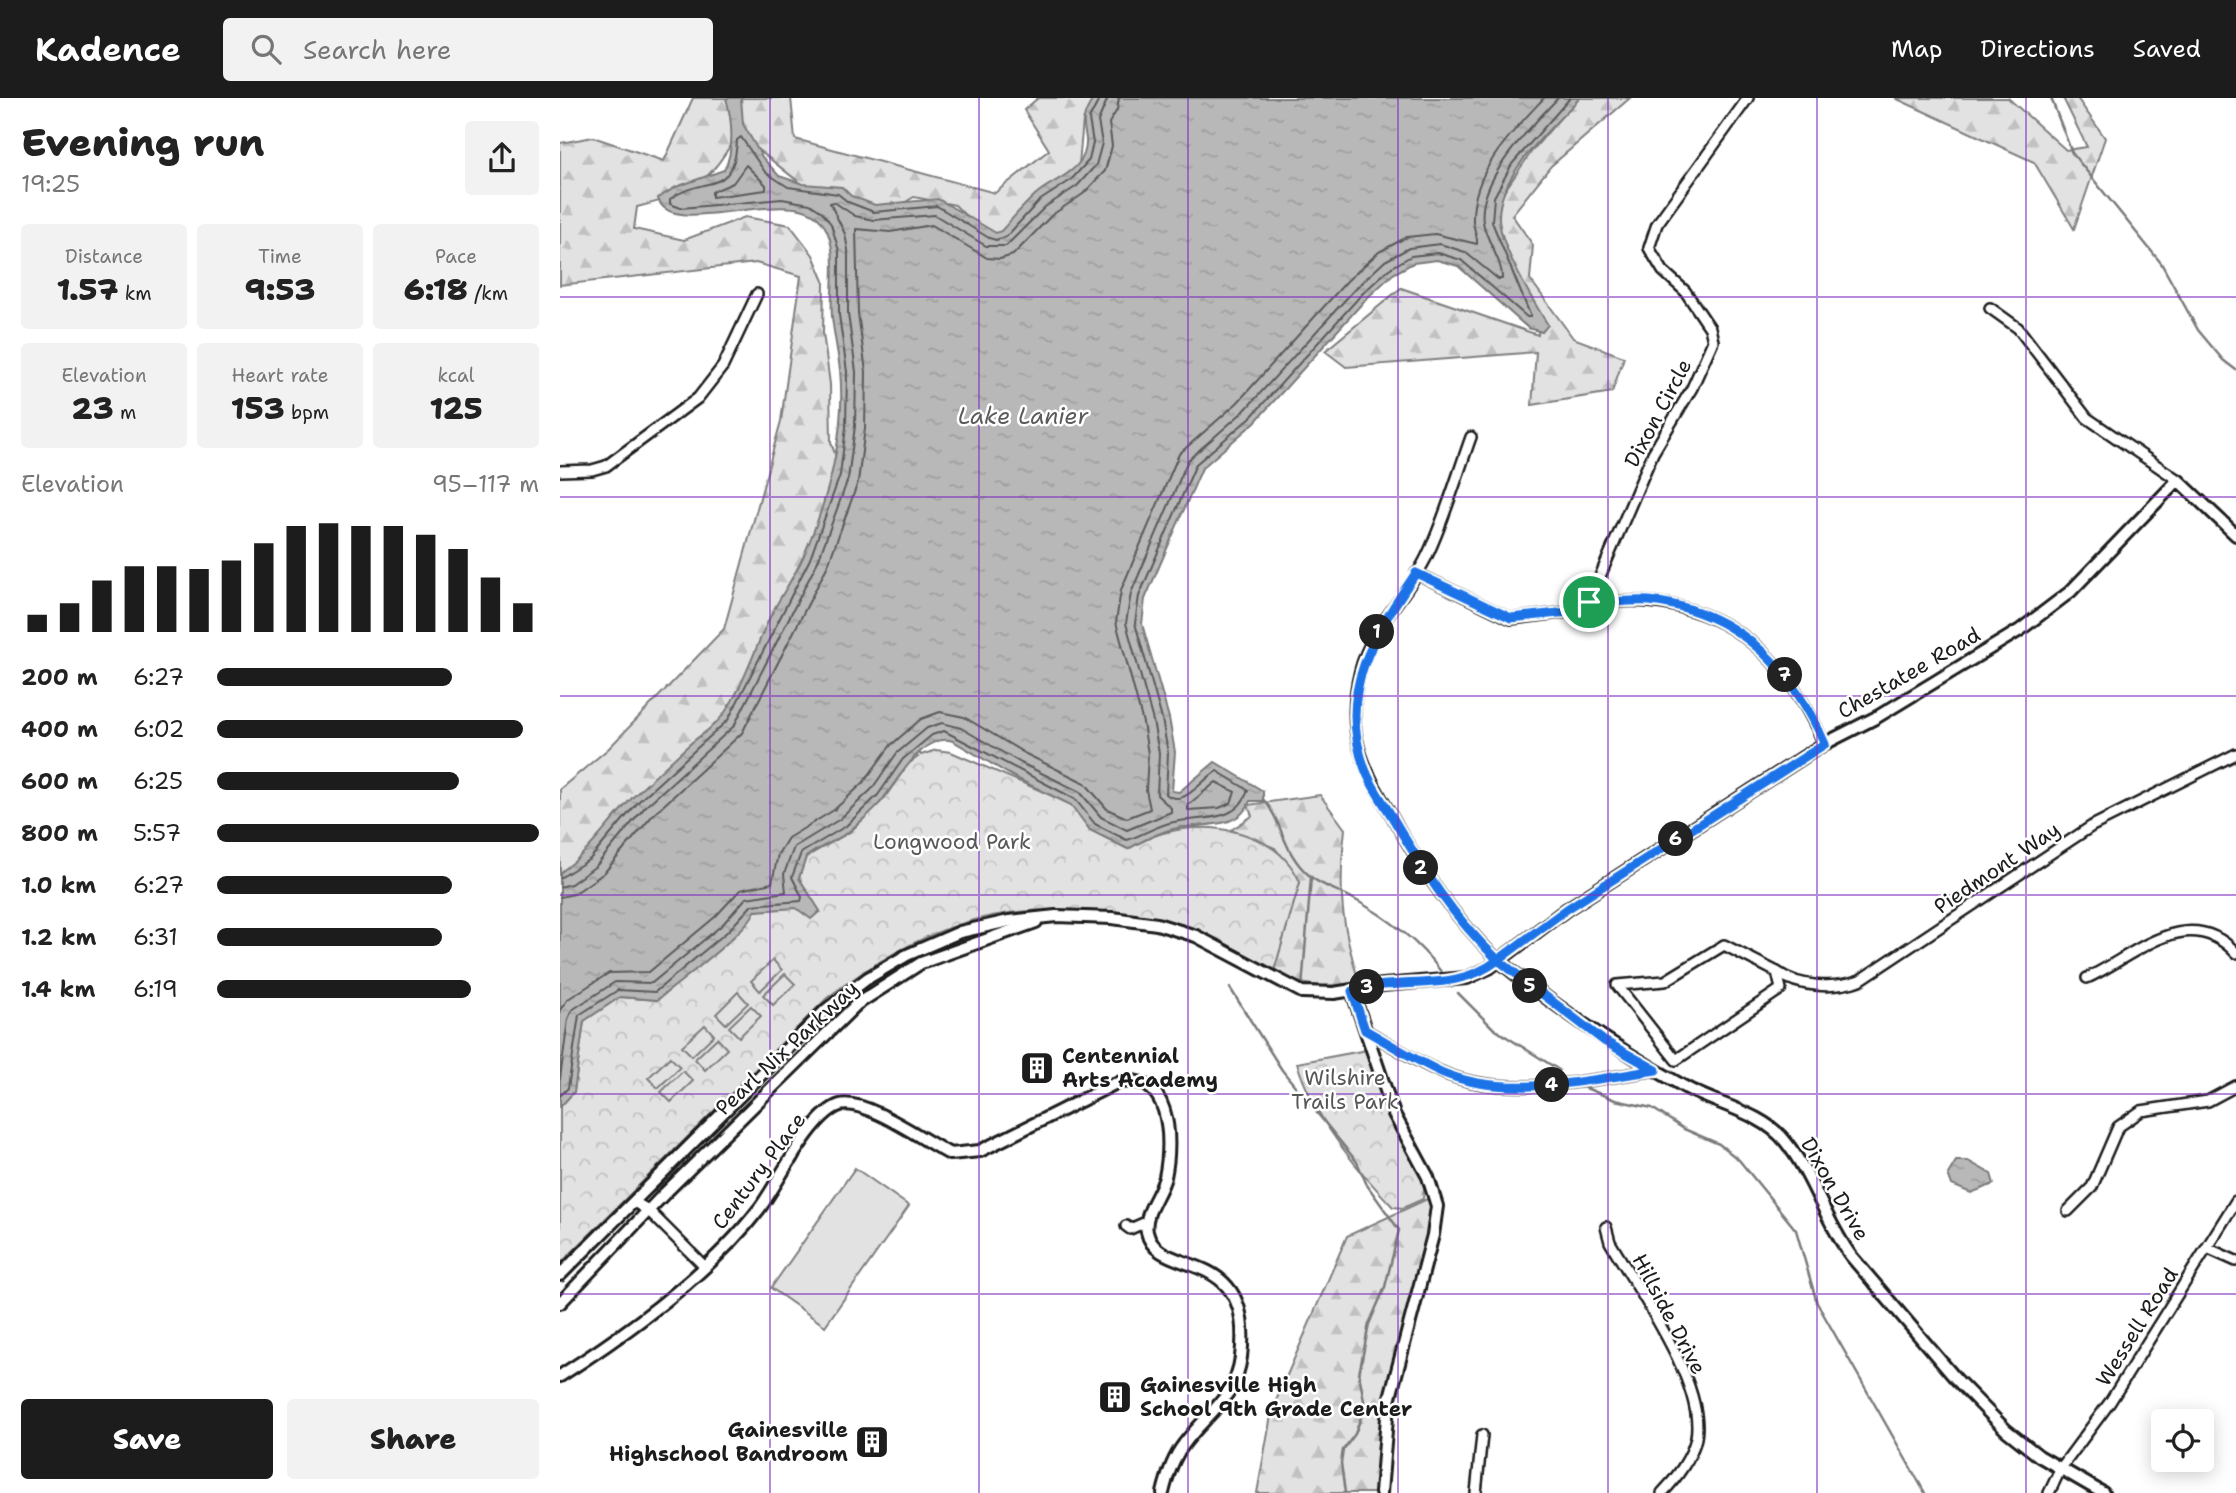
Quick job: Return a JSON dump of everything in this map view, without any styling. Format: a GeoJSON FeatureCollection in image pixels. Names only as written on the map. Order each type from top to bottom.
{"type":"FeatureCollection","features":[{"type":"Feature","properties":{"kind":"street","name":"Dixon Circle"},"geometry":{"type":"LineString","coordinates":[[1589,602],[1653,453],[1692,388],[1713,341],[1710,328],[1685,291],[1663,271],[1650,248],[1657,224],[1748,98]]}},
{"type":"Feature","properties":{"kind":"street"},"geometry":{"type":"LineString","coordinates":[[560,471],[592,470],[606,466],[698,398],[723,366],[757,293]]}},
{"type":"Feature","properties":{"kind":"street"},"geometry":{"type":"LineString","coordinates":[[1990,308],[2018,328],[2087,418],[2178,480],[2236,535]]}},
{"type":"Feature","properties":{"kind":"street","name":"Dixon Drive"},"geometry":{"type":"LineString","coordinates":[[1471,437],[1426,558],[1381,623],[1363,660],[1356,691],[1355,734],[1359,750],[1374,789],[1429,881],[1463,926],[1498,960],[1604,1041],[1685,1088],[1755,1119],[1785,1141],[1836,1236],[1871,1281],[1977,1402],[2006,1430],[2103,1493]]}},
{"type":"Feature","properties":{"kind":"street","name":"Chestatee Road"},"geometry":{"type":"LineString","coordinates":[[1056,916],[1133,919],[1157,924],[1220,947],[1301,992],[1352,991],[1383,985],[1458,980],[1498,960],[1567,909],[1825,744],[1877,717],[2029,624],[2070,592],[2178,480]]}},
{"type":"Feature","properties":{"kind":"street"},"geometry":{"type":"LineString","coordinates":[[1416,573],[1511,618],[1568,612],[1589,602],[1649,601],[1707,615],[1732,628],[1766,655],[1793,684],[1825,744]]}},
{"type":"Feature","properties":{"kind":"street","name":"Piedmont Way"},"geometry":{"type":"LineString","coordinates":[[1777,972],[1781,989],[1676,1060],[1617,985],[1665,981],[1724,945],[1777,972],[1824,986],[1841,986],[1860,980],[2092,826],[2236,754]]}},
{"type":"Feature","properties":{"kind":"street","name":"Pearl Nix Parkway"},"geometry":{"type":"LineString","coordinates":[[560,1275],[826,1010],[868,978],[907,955],[960,932],[1009,921],[1056,916]]}},
{"type":"Feature","properties":{"kind":"street","name":"Pearl Nix Parkway"},"geometry":{"type":"LineString","coordinates":[[560,1303],[648,1210],[820,1038],[879,988],[932,958],[1056,916]]}},
{"type":"Feature","properties":{"kind":"street"},"geometry":{"type":"LineString","coordinates":[[2087,978],[2162,935],[2183,932],[2206,935],[2226,942],[2236,953]]}},
{"type":"Feature","properties":{"kind":"street"},"geometry":{"type":"LineString","coordinates":[[1352,991],[1394,1114],[1428,1177],[1437,1206],[1433,1235],[1388,1405],[1381,1493]]}},
{"type":"Feature","properties":{"kind":"street"},"geometry":{"type":"LineString","coordinates":[[1365,1030],[1443,1073],[1485,1083],[1545,1086],[1656,1070]]}},
{"type":"Feature","properties":{"kind":"street","name":"Century Place"},"geometry":{"type":"LineString","coordinates":[[560,1376],[705,1267],[761,1207],[816,1124],[839,1105],[857,1105],[950,1154],[971,1154],[1114,1084],[1127,1081],[1149,1086],[1161,1102],[1169,1149],[1163,1185],[1146,1222]]}},
{"type":"Feature","properties":{"kind":"street"},"geometry":{"type":"LineString","coordinates":[[2068,1212],[2092,1187],[2118,1127],[2141,1111],[2208,1101],[2236,1086]]}},
{"type":"Feature","properties":{"kind":"street","name":"Wessell Road"},"geometry":{"type":"LineString","coordinates":[[2049,1493],[2061,1468],[2110,1402],[2236,1201]]}},
{"type":"Feature","properties":{"kind":"street"},"geometry":{"type":"LineString","coordinates":[[634,1202],[648,1210],[705,1267]]}},
{"type":"Feature","properties":{"kind":"street"},"geometry":{"type":"LineString","coordinates":[[1126,1226],[1130,1229],[1137,1228],[1146,1222],[1150,1241],[1158,1250],[1208,1269],[1225,1282],[1237,1307],[1242,1337],[1241,1360],[1229,1393],[1184,1444],[1174,1460],[1163,1493]]}},
{"type":"Feature","properties":{"kind":"street","name":"Hillside Drive"},"geometry":{"type":"LineString","coordinates":[[1606,1227],[1610,1242],[1681,1365],[1694,1397],[1696,1438],[1690,1454],[1662,1493]]}},
{"type":"Feature","properties":{"kind":"street"},"geometry":{"type":"LineString","coordinates":[[2207,1248],[2236,1261]]}},
{"type":"Feature","properties":{"kind":"street"},"geometry":{"type":"LineString","coordinates":[[1476,1493],[1482,1435]]}},
{"type":"Feature","properties":{"kind":"green space"},"geometry":{"type":"Polygon","coordinates":[[[693,98],[791,98],[795,139],[995,193],[1049,150],[1024,110],[1038,98],[1111,98],[1083,120],[1079,165],[995,246],[955,205],[914,197],[873,221],[813,191],[761,152],[743,141],[734,139],[715,168],[695,186],[670,198],[637,207],[634,229],[684,240],[745,217],[790,225],[813,255],[824,281],[823,333],[830,384],[831,442],[846,488],[764,667],[698,755],[560,890],[560,789],[608,749],[724,629],[781,421],[801,276],[756,263],[560,285],[560,143],[593,137],[664,161],[693,98]]]}},
{"type":"Feature","properties":{"kind":"green space"},"geometry":{"type":"Polygon","coordinates":[[[1577,98],[1630,98],[1551,166],[1512,215],[1533,245],[1530,279],[1573,338],[1624,357],[1612,392],[1532,405],[1536,352],[1346,367],[1325,351],[1401,288],[1538,335],[1539,316],[1494,232],[1499,199],[1532,151],[1577,98]]]}},
{"type":"Feature","properties":{"kind":"green space"},"geometry":{"type":"Polygon","coordinates":[[[1895,98],[2008,98],[2066,150],[2087,147],[2063,98],[2077,98],[2105,138],[2074,229],[2034,162],[1895,98]]]}},
{"type":"Feature","properties":{"kind":"green space","name":"Longwood Park"},"geometry":{"type":"Polygon","coordinates":[[[904,734],[921,755],[936,750],[951,752],[1072,805],[1090,830],[1128,849],[1163,833],[1202,828],[1242,834],[1276,851],[1290,865],[1300,882],[1273,974],[1231,947],[1193,928],[1158,919],[1111,912],[1069,909],[994,915],[927,937],[894,953],[827,998],[560,1264],[560,1107],[574,1091],[584,1021],[620,997],[657,1000],[733,936],[754,911],[791,907],[820,912],[799,878],[806,857],[850,832],[883,800],[908,764],[918,757],[902,736],[904,734]]]}},
{"type":"Feature","properties":{"kind":"green space"},"geometry":{"type":"Polygon","coordinates":[[[1320,795],[1345,829],[1343,907],[1348,942],[1359,982],[1315,985],[1295,982],[1273,974],[1300,882],[1275,848],[1231,830],[1252,816],[1248,805],[1320,795]]]}},
{"type":"Feature","properties":{"kind":"green space"},"geometry":{"type":"Polygon","coordinates":[[[773,960],[782,970],[760,991],[751,981],[773,960]]]}},
{"type":"Feature","properties":{"kind":"green space"},"geometry":{"type":"Polygon","coordinates":[[[785,974],[795,984],[773,1005],[763,995],[785,974]]]}},
{"type":"Feature","properties":{"kind":"green space"},"geometry":{"type":"Polygon","coordinates":[[[738,992],[748,1003],[726,1024],[716,1014],[738,992]]]}},
{"type":"Feature","properties":{"kind":"green space"},"geometry":{"type":"Polygon","coordinates":[[[751,1006],[761,1016],[739,1037],[729,1027],[751,1006]]]}},
{"type":"Feature","properties":{"kind":"green space"},"geometry":{"type":"Polygon","coordinates":[[[705,1025],[714,1035],[692,1056],[682,1046],[705,1025]]]}},
{"type":"Feature","properties":{"kind":"green space"},"geometry":{"type":"Polygon","coordinates":[[[717,1038],[727,1049],[705,1070],[695,1059],[717,1038]]]}},
{"type":"Feature","properties":{"kind":"green space","name":"Wilshire Trails Park"},"geometry":{"type":"Polygon","coordinates":[[[1367,1050],[1393,1124],[1425,1181],[1423,1199],[1403,1208],[1393,1207],[1337,1140],[1314,1103],[1297,1063],[1367,1050]]]}},
{"type":"Feature","properties":{"kind":"green space"},"geometry":{"type":"Polygon","coordinates":[[[670,1057],[680,1067],[658,1088],[648,1078],[670,1057]]]}},
{"type":"Feature","properties":{"kind":"green space"},"geometry":{"type":"Polygon","coordinates":[[[683,1071],[693,1081],[671,1102],[661,1092],[683,1071]]]}},
{"type":"Feature","properties":{"kind":"green space"},"geometry":{"type":"Polygon","coordinates":[[[855,1168],[909,1206],[825,1326],[771,1288],[855,1168]]]}},
{"type":"Feature","properties":{"kind":"green space"},"geometry":{"type":"Polygon","coordinates":[[[1438,1194],[1439,1232],[1397,1367],[1381,1493],[1257,1493],[1272,1410],[1347,1236],[1438,1194]]]}},
{"type":"Feature","properties":{"kind":"water","name":"Lake Lanier"},"geometry":{"type":"Polygon","coordinates":[[[726,98],[741,98],[743,124],[762,157],[779,176],[803,184],[842,187],[851,196],[875,205],[938,199],[996,233],[1035,195],[1069,173],[1080,161],[1086,146],[1085,116],[1094,98],[1580,98],[1529,152],[1517,168],[1501,201],[1500,229],[1518,272],[1548,325],[1542,332],[1528,328],[1458,266],[1437,260],[1413,263],[1393,274],[1366,299],[1255,422],[1202,468],[1145,599],[1142,624],[1169,718],[1175,752],[1172,791],[1179,792],[1215,762],[1263,791],[1263,801],[1250,801],[1244,811],[1227,822],[1173,829],[1128,849],[1090,830],[1071,805],[1014,777],[953,741],[932,743],[913,759],[868,815],[847,833],[806,857],[799,878],[820,911],[811,919],[796,908],[755,911],[750,920],[726,944],[657,1000],[620,997],[584,1021],[574,1092],[560,1107],[560,873],[590,846],[633,797],[723,715],[743,679],[771,615],[804,555],[828,488],[838,441],[840,370],[832,317],[832,250],[824,226],[816,216],[800,209],[779,207],[682,214],[666,209],[658,198],[676,187],[724,170],[730,153],[731,134],[726,98]]]}},
{"type":"Feature","properties":{"kind":"water"},"geometry":{"type":"Polygon","coordinates":[[[1956,1161],[1968,1161],[1991,1174],[1994,1184],[1971,1193],[1952,1185],[1948,1174],[1956,1161]]]}},
{"type":"Feature","properties":{"kind":"waterway"},"geometry":{"type":"LineString","coordinates":[[2051,98],[2072,153],[2161,263],[2198,330],[2223,360],[2236,370]]}},
{"type":"Feature","properties":{"kind":"waterway"},"geometry":{"type":"LineString","coordinates":[[1263,799],[1275,817],[1294,858],[1311,877],[1363,904],[1388,921],[1423,950],[1442,973]]}},
{"type":"Feature","properties":{"kind":"waterway"},"geometry":{"type":"LineString","coordinates":[[1302,988],[1311,877]]}},
{"type":"Feature","properties":{"kind":"waterway"},"geometry":{"type":"LineString","coordinates":[[1230,988],[1282,1070],[1357,1162],[1367,1185],[1399,1230],[1385,1287],[1369,1324],[1359,1374],[1365,1406],[1355,1434],[1343,1450],[1341,1463],[1345,1493]]}},
{"type":"Feature","properties":{"kind":"waterway"},"geometry":{"type":"LineString","coordinates":[[1458,993],[1494,1029],[1559,1070]]}},
{"type":"Feature","properties":{"kind":"waterway"},"geometry":{"type":"LineString","coordinates":[[1581,1086],[1615,1100],[1652,1108],[1684,1129],[1719,1144],[1739,1160],[1796,1230],[1817,1303],[1925,1493]]}},
{"type":"Feature","properties":{"kind":"place","name":"Centennial Arts Academy"},"geometry":{"type":"Point","coordinates":[1037,1068]}},
{"type":"Feature","properties":{"kind":"place","name":"Gainesville High School 9th Grade Center"},"geometry":{"type":"Point","coordinates":[1115,1397]}},
{"type":"Feature","properties":{"kind":"place","name":"Gainesville Highschool Bandroom"},"geometry":{"type":"Point","coordinates":[872,1442]}},
{"type":"Feature","properties":{"kind":"route"},"geometry":{"type":"LineString","coordinates":[[1589,602],[1568,612],[1511,618],[1416,573],[1381,623],[1363,660],[1356,691],[1355,734],[1374,789],[1436,890],[1463,926],[1498,960],[1489,968],[1450,982],[1383,985],[1352,991],[1365,1030],[1443,1073],[1485,1083],[1545,1086],[1656,1070],[1604,1041],[1551,1004],[1498,960],[1567,909],[1825,744],[1810,711],[1793,684],[1766,655],[1732,628],[1707,615],[1649,601],[1589,602]]}}]}
